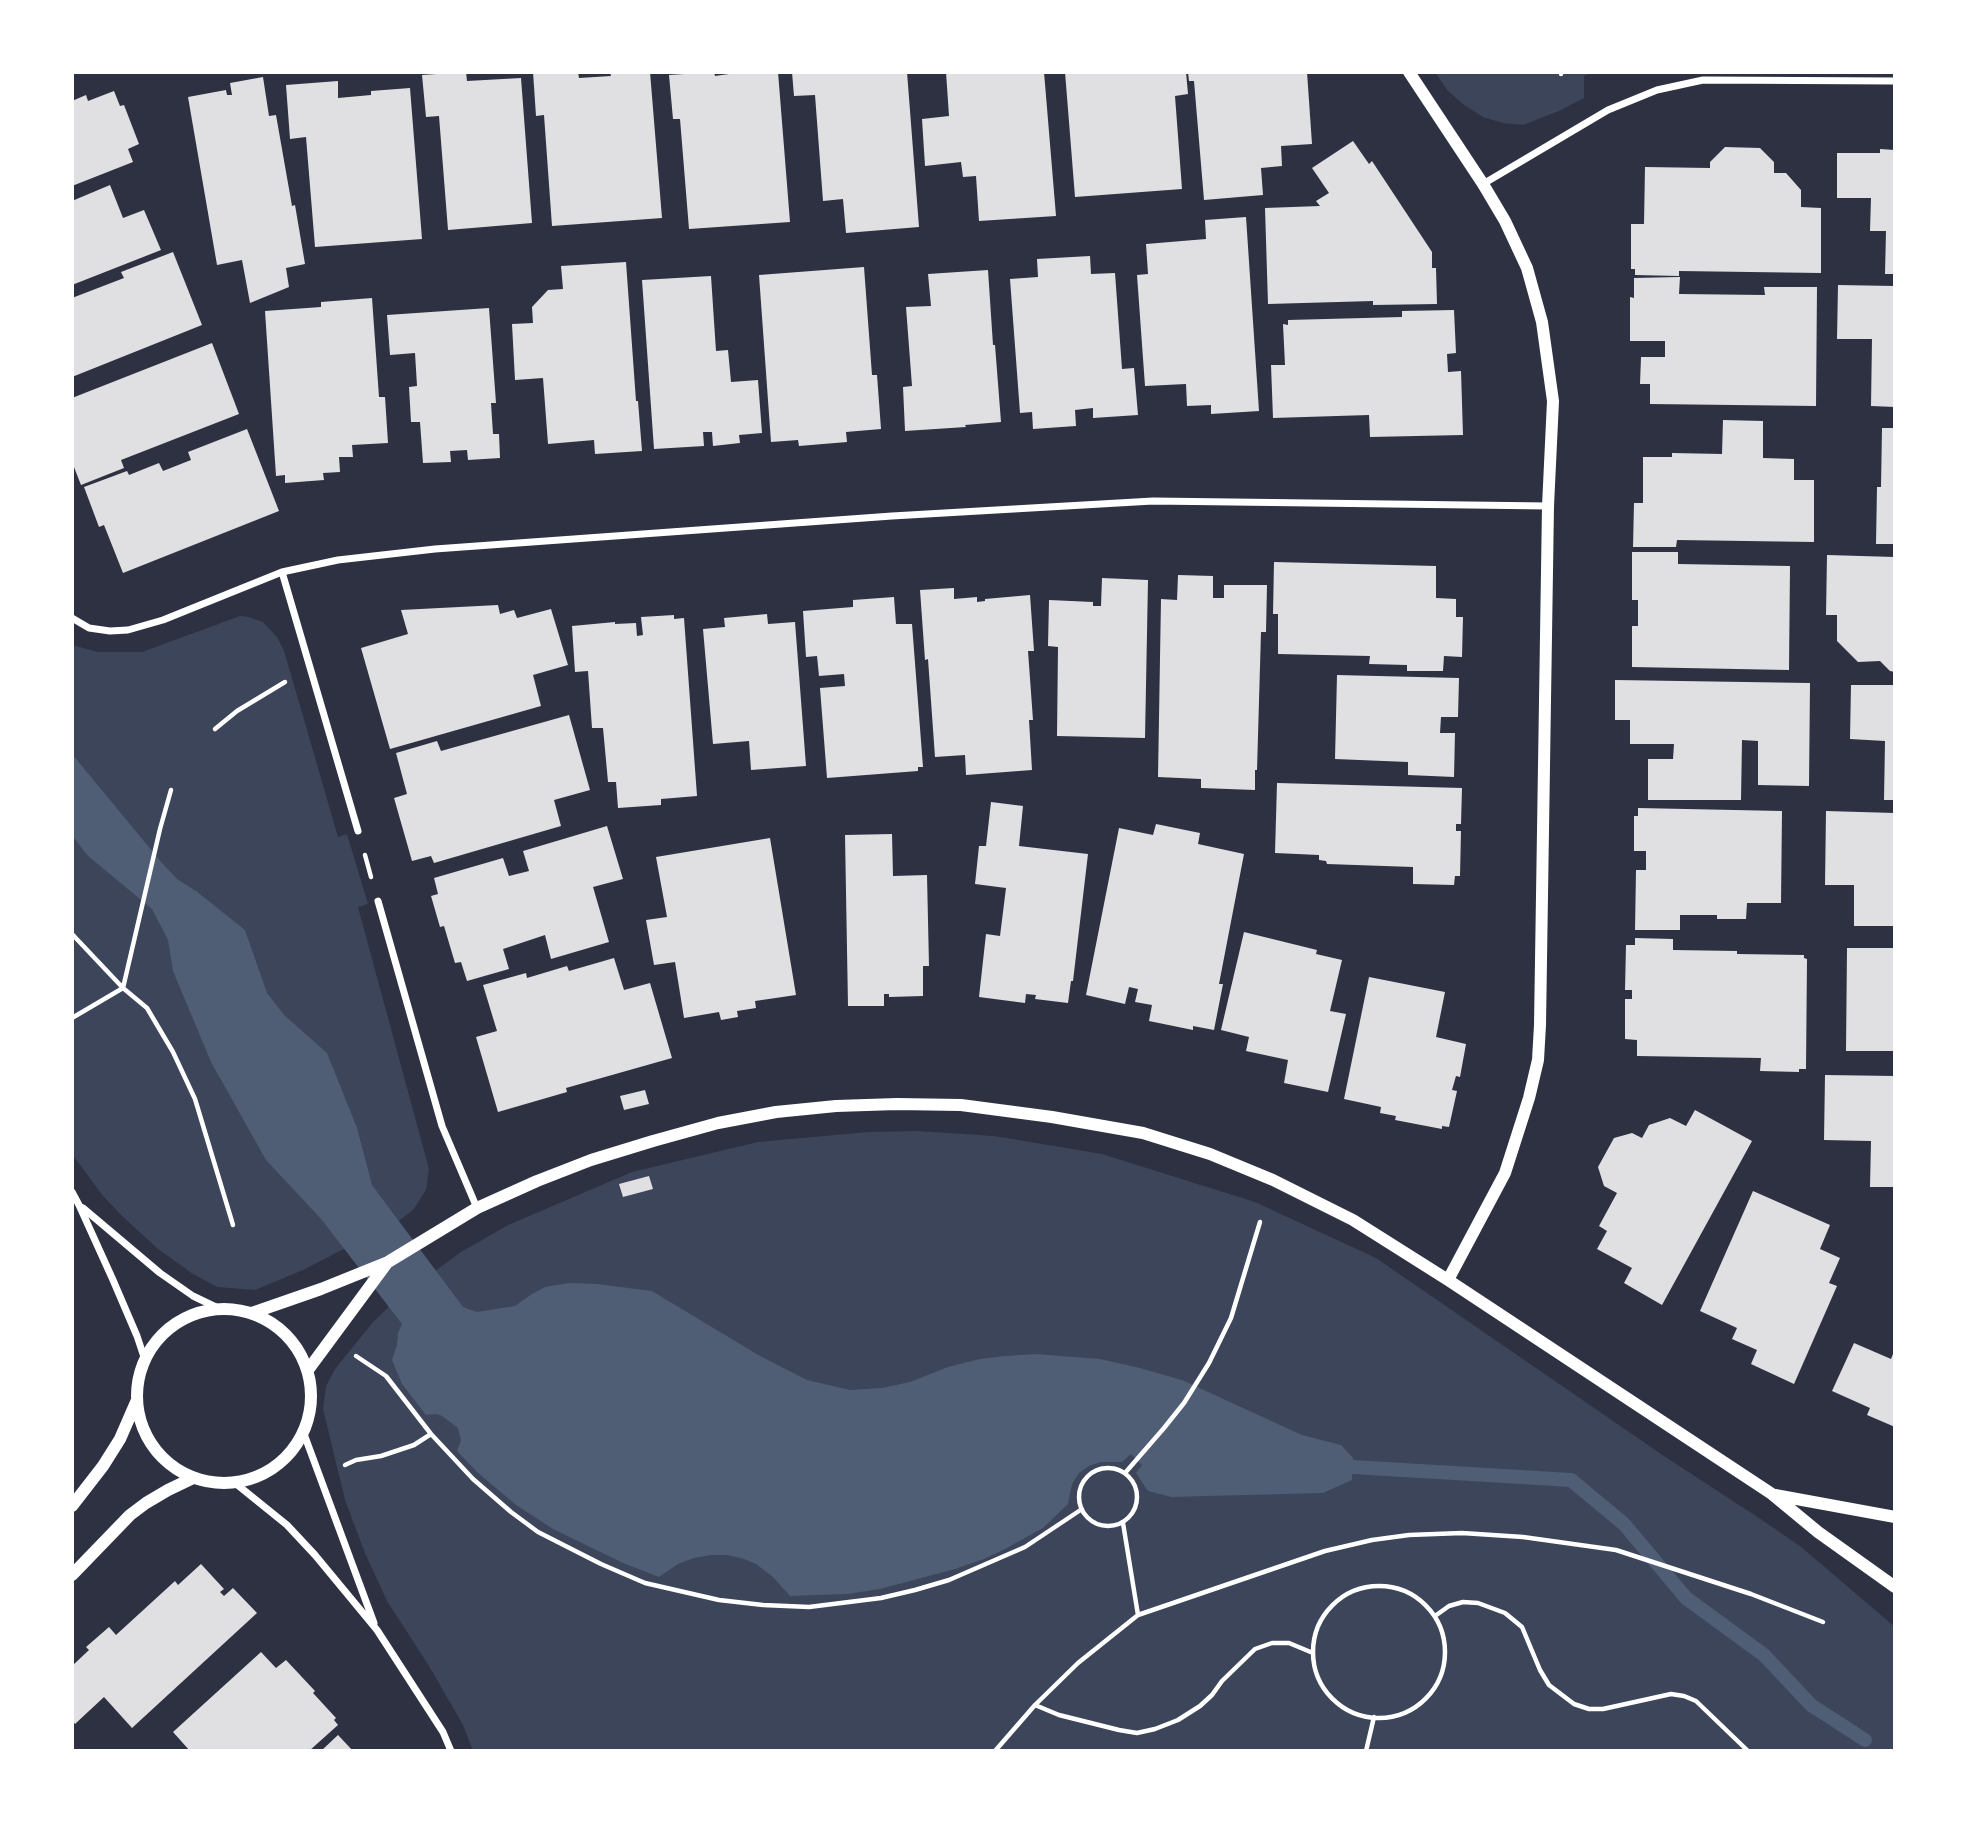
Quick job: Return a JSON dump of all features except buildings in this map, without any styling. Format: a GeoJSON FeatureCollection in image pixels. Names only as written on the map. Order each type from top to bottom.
{"type":"FeatureCollection","features":[{"type":"Feature","properties":{"kind":"street"},"geometry":{"type":"LineString","coordinates":[[1409,72],[1483,184],[1527,268],[1542,322],[1553,401],[1548,506],[1541,1025],[1538,1060],[1505,1173],[1448,1280]]}},
{"type":"Feature","properties":{"kind":"street"},"geometry":{"type":"LineString","coordinates":[[1483,184],[1608,110],[1657,90],[1703,80],[1895,82]]}},
{"type":"Feature","properties":{"kind":"street"},"geometry":{"type":"LineString","coordinates":[[72,618],[89,628],[128,630],[163,620],[282,572],[338,560],[435,549],[892,516],[1153,501],[1548,506]]}},
{"type":"Feature","properties":{"kind":"street"},"geometry":{"type":"LineString","coordinates":[[282,572],[358,831]]}},
{"type":"Feature","properties":{"kind":"street"},"geometry":{"type":"LineString","coordinates":[[378,901],[442,1126],[477,1208]]}},
{"type":"Feature","properties":{"kind":"street"},"geometry":{"type":"LineString","coordinates":[[252,1313],[388,1262],[442,1228],[506,1194],[591,1160],[718,1123],[776,1112],[897,1104],[961,1105],[1052,1117],[1143,1133],[1210,1154],[1273,1180],[1353,1220],[1772,1494],[1818,1532],[1895,1587]]}},
{"type":"Feature","properties":{"kind":"street"},"geometry":{"type":"LineString","coordinates":[[72,1192],[114,1280],[145,1360]]}},
{"type":"Feature","properties":{"kind":"street"},"geometry":{"type":"LineString","coordinates":[[79,1205],[160,1273],[193,1296],[220,1309]]}},
{"type":"Feature","properties":{"kind":"street"},"geometry":{"type":"LineString","coordinates":[[308,1370],[388,1262]]}},
{"type":"Feature","properties":{"kind":"street"},"geometry":{"type":"LineString","coordinates":[[72,1506],[120,1439],[136,1400],[145,1360],[157,1339],[175,1324],[197,1313],[220,1309],[236,1310],[252,1313],[270,1322],[286,1335],[299,1351],[308,1370],[312,1391],[304,1434],[292,1452],[276,1467],[257,1478],[236,1483],[207,1482],[175,1469],[160,1456],[148,1439],[136,1400]]}},
{"type":"Feature","properties":{"kind":"street"},"geometry":{"type":"LineString","coordinates":[[304,1434],[377,1630]]}},
{"type":"Feature","properties":{"kind":"street"},"geometry":{"type":"LineString","coordinates":[[72,1575],[130,1515],[168,1490],[193,1478]]}},
{"type":"Feature","properties":{"kind":"street"},"geometry":{"type":"LineString","coordinates":[[236,1483],[298,1536],[377,1630],[443,1732],[451,1751]]}},
{"type":"Feature","properties":{"kind":"street"},"geometry":{"type":"LineString","coordinates":[[1772,1494],[1895,1517]]}},
{"type":"Feature","properties":{"kind":"path"},"geometry":{"type":"LineString","coordinates":[[215,729],[237,711],[292,678],[312,671]]}},
{"type":"Feature","properties":{"kind":"path"},"geometry":{"type":"LineString","coordinates":[[72,1018],[123,988],[171,790]]}},
{"type":"Feature","properties":{"kind":"path"},"geometry":{"type":"LineString","coordinates":[[358,831],[378,901]]}},
{"type":"Feature","properties":{"kind":"path"},"geometry":{"type":"LineString","coordinates":[[72,934],[123,988],[147,1007],[173,1052],[195,1099],[233,1225]]}},
{"type":"Feature","properties":{"kind":"path"},"geometry":{"type":"LineString","coordinates":[[1125,1473],[1184,1403],[1209,1363],[1231,1318],[1260,1222]]}},
{"type":"Feature","properties":{"kind":"path"},"geometry":{"type":"LineString","coordinates":[[353,1355],[386,1376],[432,1434],[473,1479],[538,1532],[645,1583],[719,1600],[809,1607],[881,1598],[950,1580],[1025,1546],[1082,1509]]}},
{"type":"Feature","properties":{"kind":"path"},"geometry":{"type":"LineString","coordinates":[[340,1467],[356,1460],[414,1446],[432,1434]]}},
{"type":"Feature","properties":{"kind":"path"},"geometry":{"type":"LineString","coordinates":[[1116,1468],[1125,1473],[1136,1487],[1138,1497],[1131,1516],[1114,1526],[1095,1523],[1082,1509],[1079,1493],[1086,1478],[1100,1469],[1116,1468]]}},
{"type":"Feature","properties":{"kind":"path"},"geometry":{"type":"LineString","coordinates":[[1123,1522],[1138,1615]]}},
{"type":"Feature","properties":{"kind":"path"},"geometry":{"type":"LineString","coordinates":[[995,1751],[1035,1705],[1078,1663],[1138,1615],[1325,1551],[1372,1540],[1409,1535],[1462,1533],[1523,1537],[1616,1550],[1751,1594],[1823,1622]]}},
{"type":"Feature","properties":{"kind":"path"},"geometry":{"type":"LineString","coordinates":[[1370,1587],[1388,1587],[1406,1592],[1422,1602],[1434,1616],[1443,1634],[1446,1652],[1435,1689],[1422,1703],[1405,1713],[1386,1718],[1367,1717],[1350,1711],[1335,1701],[1323,1687],[1313,1653],[1316,1634],[1324,1617],[1336,1602],[1352,1592],[1370,1587]]}},
{"type":"Feature","properties":{"kind":"path"},"geometry":{"type":"LineString","coordinates":[[1434,1616],[1449,1606],[1463,1602],[1478,1603],[1505,1613],[1522,1627],[1540,1671],[1549,1685],[1574,1704],[1589,1709],[1603,1709],[1671,1694],[1689,1697],[1748,1751]]}},
{"type":"Feature","properties":{"kind":"path"},"geometry":{"type":"LineString","coordinates":[[1035,1705],[1119,1730],[1137,1733],[1155,1730],[1200,1706],[1255,1649],[1272,1643],[1289,1643],[1313,1653]]}},
{"type":"Feature","properties":{"kind":"path"},"geometry":{"type":"LineString","coordinates":[[1366,1751],[1374,1717]]}},
{"type":"Feature","properties":{"kind":"shaded area"},"geometry":{"type":"Polygon","coordinates":[[[1435,72],[1594,72],[1584,76],[1584,98],[1523,125],[1483,117],[1447,90],[1435,72]]]}},
{"type":"Feature","properties":{"kind":"shaded area"},"geometry":{"type":"Polygon","coordinates":[[[240,616],[263,622],[278,638],[338,837],[347,834],[368,904],[358,907],[429,1169],[426,1190],[414,1209],[400,1220],[303,1270],[255,1290],[217,1287],[158,1249],[103,1196],[72,1154],[72,645],[98,652],[142,652],[240,616]]]}},
{"type":"Feature","properties":{"kind":"shaded area"},"geometry":{"type":"Polygon","coordinates":[[[72,754],[177,879],[245,930],[267,993],[284,1015],[327,1053],[357,1128],[372,1185],[463,1307],[477,1312],[515,1306],[545,1287],[569,1283],[652,1291],[760,1356],[807,1380],[850,1390],[882,1388],[910,1382],[948,1367],[1004,1356],[1036,1354],[1100,1359],[1182,1380],[1302,1435],[1341,1445],[1353,1458],[1352,1480],[1323,1493],[1171,1497],[1148,1491],[1136,1473],[1142,1465],[1131,1454],[1122,1462],[1101,1462],[1079,1473],[1072,1484],[1068,1504],[1043,1528],[1005,1549],[955,1569],[880,1589],[848,1594],[790,1596],[773,1577],[756,1564],[727,1555],[694,1558],[678,1564],[659,1577],[553,1529],[516,1505],[477,1472],[457,1451],[461,1440],[458,1428],[442,1416],[426,1415],[402,1384],[392,1360],[402,1324],[322,1220],[266,1160],[211,1062],[173,971],[168,940],[152,909],[87,855],[72,835],[72,754]]]}},
{"type":"Feature","properties":{"kind":"shaded area"},"geometry":{"type":"Polygon","coordinates":[[[917,1131],[994,1136],[1102,1154],[1255,1202],[1376,1258],[1800,1546],[1895,1627],[1895,1751],[473,1751],[463,1725],[387,1601],[345,1500],[323,1409],[326,1386],[335,1369],[373,1322],[397,1299],[461,1252],[508,1225],[632,1172],[758,1142],[868,1132],[917,1131]]]}},
{"type":"Feature","properties":{"kind":"waterway"},"geometry":{"type":"LineString","coordinates":[[1353,1467],[1571,1480],[1624,1524],[1686,1598],[1764,1655],[1811,1705],[1865,1740]]}}]}
